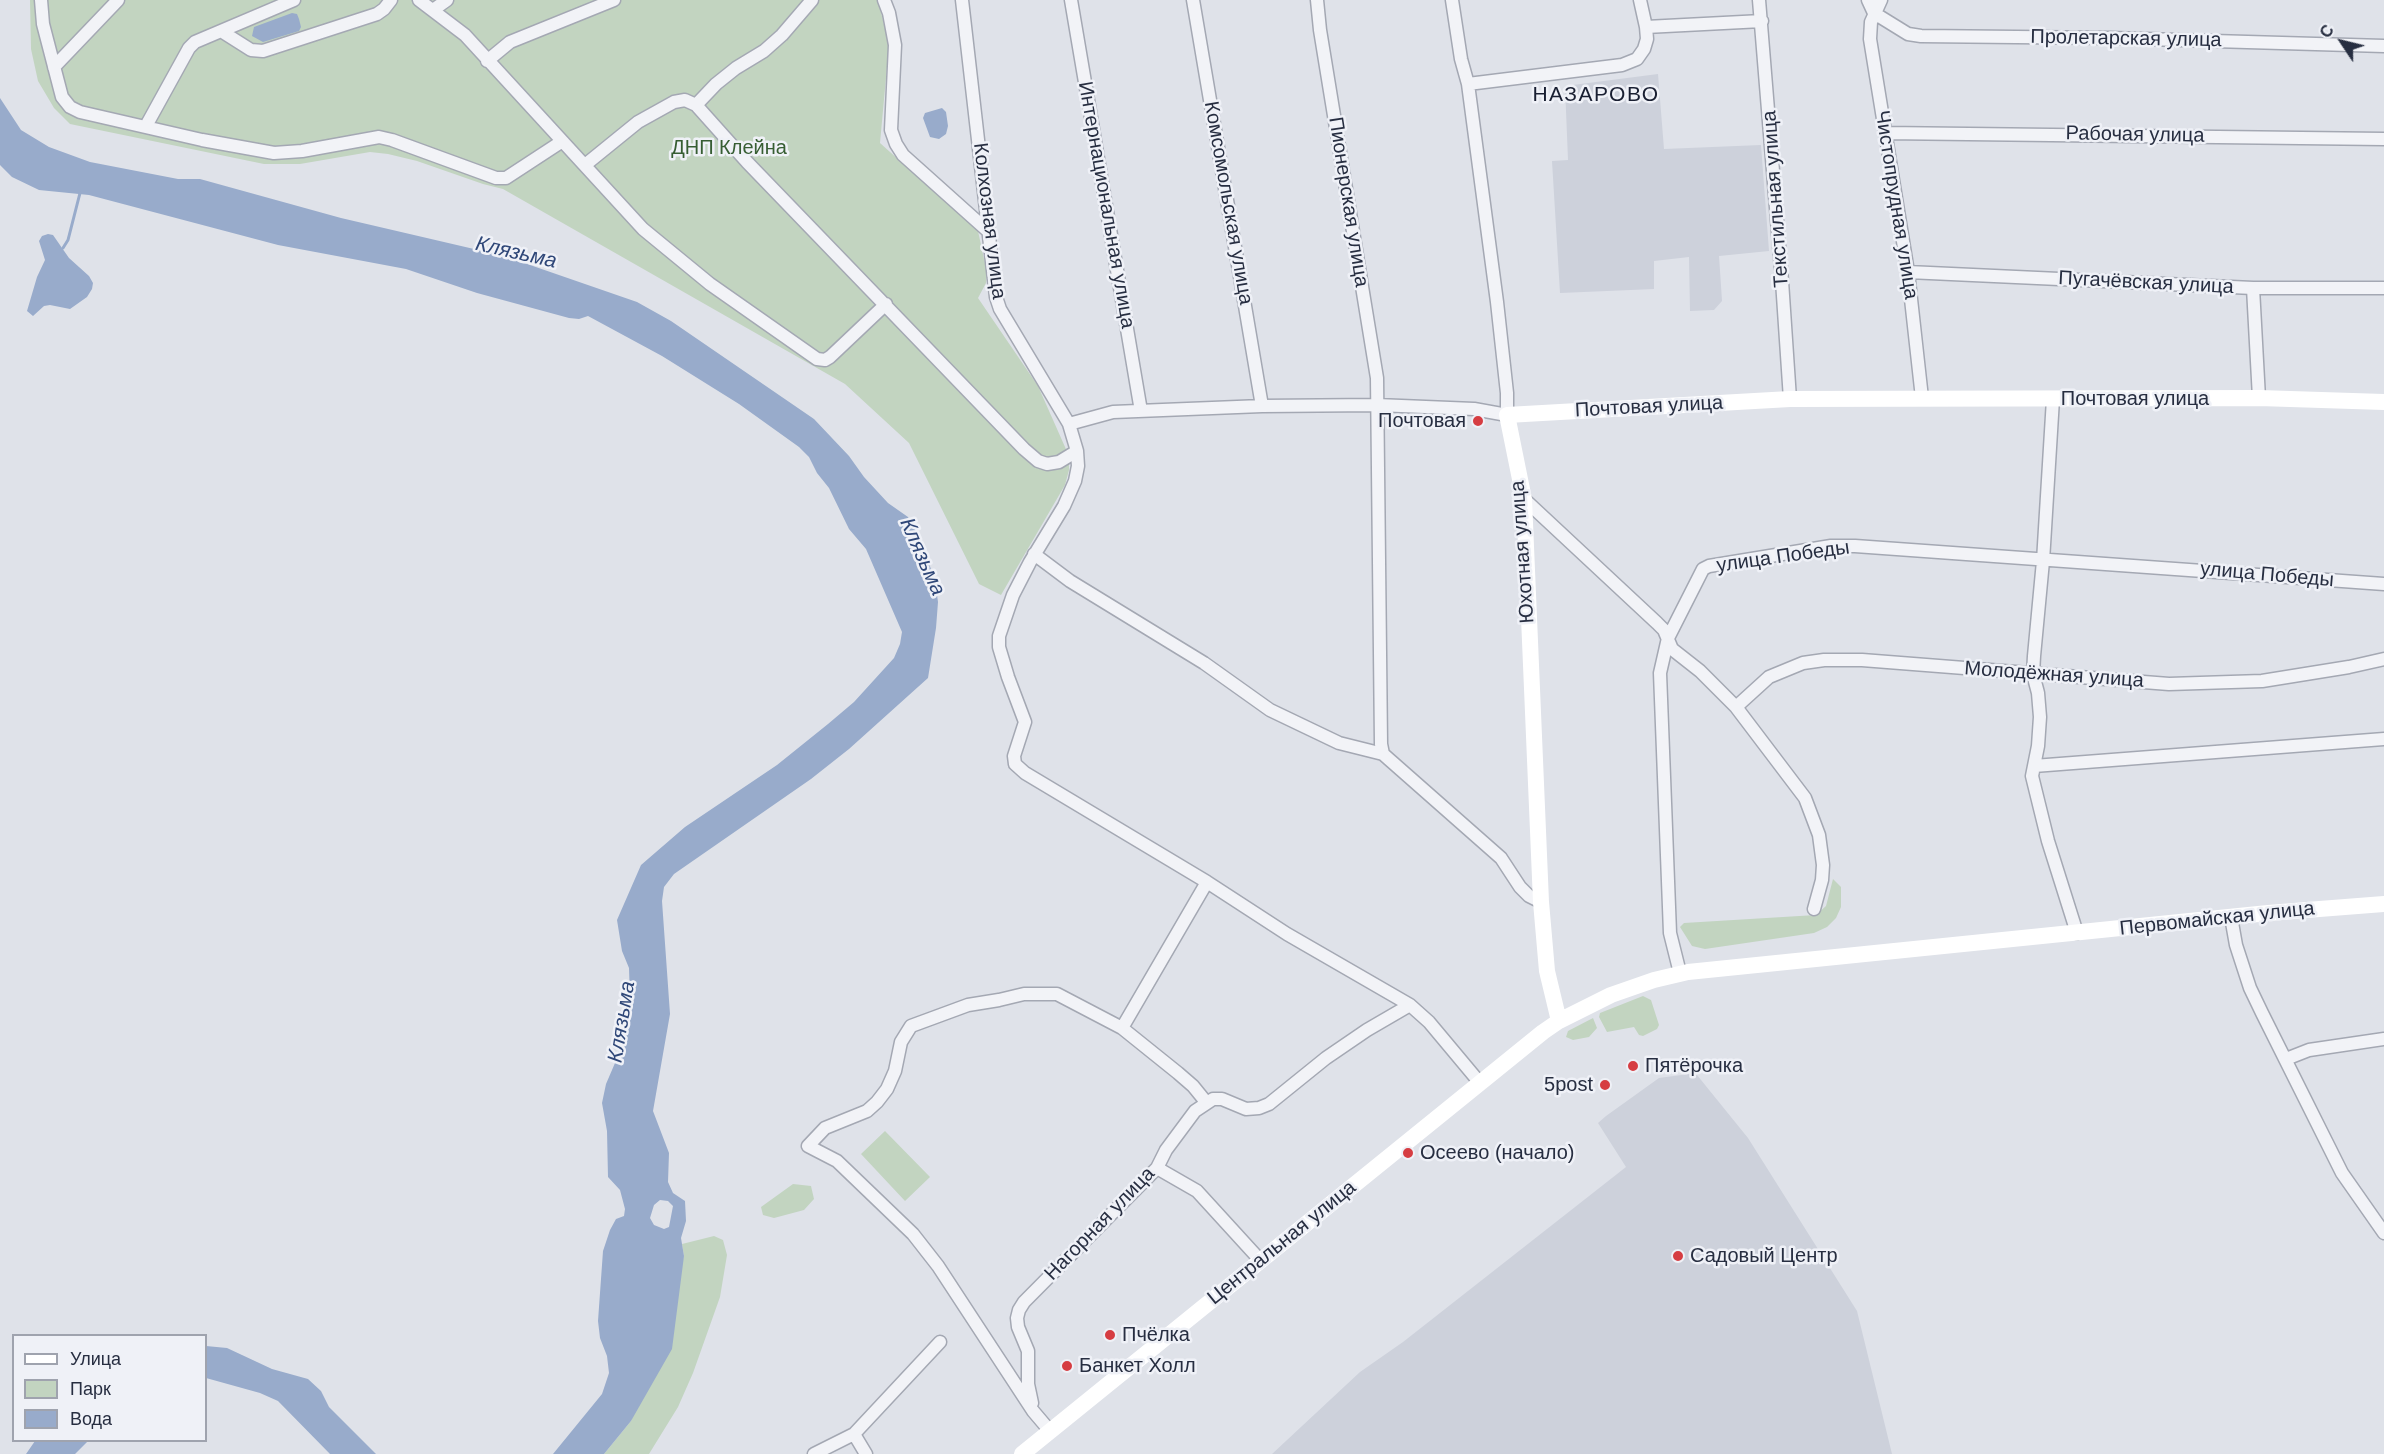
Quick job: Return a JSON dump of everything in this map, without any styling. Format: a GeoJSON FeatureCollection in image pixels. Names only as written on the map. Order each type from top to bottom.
{"type":"FeatureCollection","features":[{"type":"Feature","properties":{"kind":"main road","name":"Почтовая улица"},"geometry":{"type":"LineString","coordinates":[[1507,415],[1790,399],[2259,398],[2384,402]]}},
{"type":"Feature","properties":{"kind":"main road","name":"Юхотная улица"},"geometry":{"type":"LineString","coordinates":[[1507,415],[1524,499],[1541,902],[1547,971],[1559,1021]]}},
{"type":"Feature","properties":{"kind":"main road","name":"Первомайская улица"},"geometry":{"type":"LineString","coordinates":[[1680,973],[2384,903]]}},
{"type":"Feature","properties":{"kind":"main road","name":"Центральная улица"},"geometry":{"type":"LineString","coordinates":[[1022,1454],[1543,1032],[1559,1021],[1611,995],[1638,984],[1680,973]]}},
{"type":"Feature","properties":{"kind":"street"},"geometry":{"type":"LineString","coordinates":[[41,0],[43,24],[62,97],[70,107],[80,112],[202,140],[274,153],[302,151],[379,137],[496,178],[506,178],[561,142]]}},
{"type":"Feature","properties":{"kind":"street"},"geometry":{"type":"LineString","coordinates":[[54,67],[118,0]]}},
{"type":"Feature","properties":{"kind":"street"},"geometry":{"type":"LineString","coordinates":[[146,126],[189,48],[195,42],[294,0]]}},
{"type":"Feature","properties":{"kind":"street"},"geometry":{"type":"LineString","coordinates":[[220,32],[251,50],[263,51],[376,14],[384,9],[391,0]]}},
{"type":"Feature","properties":{"kind":"street"},"geometry":{"type":"LineString","coordinates":[[419,0],[465,35],[643,229],[710,284],[817,359],[825,360],[830,357],[886,304]]}},
{"type":"Feature","properties":{"kind":"street"},"geometry":{"type":"LineString","coordinates":[[433,10],[447,0]]}},
{"type":"Feature","properties":{"kind":"street"},"geometry":{"type":"LineString","coordinates":[[487,61],[510,42],[614,0]]}},
{"type":"Feature","properties":{"kind":"street"},"geometry":{"type":"LineString","coordinates":[[696,105],[716,84],[736,68],[764,51],[782,35],[812,0]]}},
{"type":"Feature","properties":{"kind":"street"},"geometry":{"type":"LineString","coordinates":[[884,0],[895,45],[891,130],[896,144],[903,155],[989,232]]}},
{"type":"Feature","properties":{"kind":"street","name":"Колхозная улица"},"geometry":{"type":"LineString","coordinates":[[962,0],[996,297],[1000,309],[1069,424]]}},
{"type":"Feature","properties":{"kind":"street","name":"Интернациональная улица"},"geometry":{"type":"LineString","coordinates":[[1071,0],[1141,411]]}},
{"type":"Feature","properties":{"kind":"street","name":"Комсомольская улица"},"geometry":{"type":"LineString","coordinates":[[1193,0],[1262,406]]}},
{"type":"Feature","properties":{"kind":"street","name":"Пионерская улица"},"geometry":{"type":"LineString","coordinates":[[1317,0],[1377,378],[1381,744],[1383,754]]}},
{"type":"Feature","properties":{"kind":"street","name":"Юхотная улица"},"geometry":{"type":"LineString","coordinates":[[1452,0],[1461,59],[1468,84],[1498,313],[1507,393],[1507,415]]}},
{"type":"Feature","properties":{"kind":"street"},"geometry":{"type":"LineString","coordinates":[[1468,84],[1622,65],[1637,58],[1644,49],[1647,39],[1640,0]]}},
{"type":"Feature","properties":{"kind":"street","name":"Текстильная улица"},"geometry":{"type":"LineString","coordinates":[[1759,0],[1790,399]]}},
{"type":"Feature","properties":{"kind":"street"},"geometry":{"type":"LineString","coordinates":[[1868,0],[1874,13]]}},
{"type":"Feature","properties":{"kind":"street"},"geometry":{"type":"LineString","coordinates":[[1874,13],[1881,0]]}},
{"type":"Feature","properties":{"kind":"street","name":"Пролетарская улица"},"geometry":{"type":"LineString","coordinates":[[1874,13],[1908,34],[1921,36],[2111,38],[2384,46]]}},
{"type":"Feature","properties":{"kind":"street","name":"Чистопрудная улица"},"geometry":{"type":"LineString","coordinates":[[1874,13],[1870,39],[1908,272],[1922,398]]}},
{"type":"Feature","properties":{"kind":"street"},"geometry":{"type":"LineString","coordinates":[[1646,27],[1762,21]]}},
{"type":"Feature","properties":{"kind":"street"},"geometry":{"type":"LineString","coordinates":[[585,165],[638,122],[674,102],[685,100],[696,105],[747,162],[1038,461],[1047,464],[1059,462],[1077,451]]}},
{"type":"Feature","properties":{"kind":"street","name":"Рабочая улица"},"geometry":{"type":"LineString","coordinates":[[1885,133],[2384,139]]}},
{"type":"Feature","properties":{"kind":"street","name":"Пугачёвская улица"},"geometry":{"type":"LineString","coordinates":[[1908,272],[2253,288],[2384,288]]}},
{"type":"Feature","properties":{"kind":"street"},"geometry":{"type":"LineString","coordinates":[[2253,288],[2259,398]]}},
{"type":"Feature","properties":{"kind":"street"},"geometry":{"type":"LineString","coordinates":[[2053,399],[2033,674],[2038,693],[2040,717],[2038,746],[2032,776],[2048,841],[2077,933]]}},
{"type":"Feature","properties":{"kind":"street","name":"Почтовая улица"},"geometry":{"type":"LineString","coordinates":[[1069,424],[1093,416],[1141,411],[1262,406],[1377,405],[1474,409],[1507,415]]}},
{"type":"Feature","properties":{"kind":"street"},"geometry":{"type":"LineString","coordinates":[[1069,424],[1077,451],[1078,466],[1075,482],[1064,506],[1032,558],[1004,616],[999,636],[999,647],[1008,677],[1025,722],[1014,756],[1015,764],[1025,773],[1207,882],[1287,934],[1410,1005],[1429,1022],[1480,1083]]}},
{"type":"Feature","properties":{"kind":"street"},"geometry":{"type":"LineString","coordinates":[[1524,499],[1657,623],[1678,654],[1700,670],[1736,707],[1805,798],[1819,835],[1823,865],[1822,880],[1814,909]]}},
{"type":"Feature","properties":{"kind":"street","name":"улица Победы"},"geometry":{"type":"LineString","coordinates":[[1680,973],[1670,933],[1660,673],[1668,638],[1699,574],[1709,566],[1831,546],[1855,546],[2043,561],[2132,564],[2384,584]]}},
{"type":"Feature","properties":{"kind":"street"},"geometry":{"type":"LineString","coordinates":[[1032,558],[1204,663],[1270,710],[1340,743],[1383,754],[1501,858],[1520,887],[1529,896],[1541,902]]}},
{"type":"Feature","properties":{"kind":"street","name":"Молодёжная улица"},"geometry":{"type":"LineString","coordinates":[[1736,707],[1769,677],[1803,663],[1824,660],[1862,660],[2169,684],[2262,681],[2384,659]]}},
{"type":"Feature","properties":{"kind":"street"},"geometry":{"type":"LineString","coordinates":[[2034,766],[2384,739]]}},
{"type":"Feature","properties":{"kind":"street"},"geometry":{"type":"LineString","coordinates":[[1122,1029],[1207,882]]}},
{"type":"Feature","properties":{"kind":"street"},"geometry":{"type":"LineString","coordinates":[[2231,917],[2236,945],[2250,988],[2342,1173],[2384,1233]]}},
{"type":"Feature","properties":{"kind":"street"},"geometry":{"type":"LineString","coordinates":[[1050,1431],[1033,1411],[938,1266],[913,1234],[837,1161],[808,1146],[825,1128],[855,1117],[877,1102],[887,1089],[895,1071],[904,1034],[911,1026],[968,1005],[1024,994],[1057,994],[1122,1029],[1193,1086],[1206,1102],[1222,1099],[1246,1109],[1269,1104],[1334,1053],[1367,1030],[1410,1005]]}},
{"type":"Feature","properties":{"kind":"street"},"geometry":{"type":"LineString","coordinates":[[2286,1059],[2309,1050],[2384,1039]]}},
{"type":"Feature","properties":{"kind":"street","name":"Нагорная улица"},"geometry":{"type":"LineString","coordinates":[[1033,1411],[1028,1384],[1028,1352],[1018,1327],[1017,1318],[1024,1302],[1157,1168],[1179,1130],[1206,1102]]}},
{"type":"Feature","properties":{"kind":"street"},"geometry":{"type":"LineString","coordinates":[[1157,1168],[1197,1191],[1260,1260]]}},
{"type":"Feature","properties":{"kind":"street"},"geometry":{"type":"LineString","coordinates":[[814,1454],[854,1434],[940,1342]]}},
{"type":"Feature","properties":{"kind":"street"},"geometry":{"type":"LineString","coordinates":[[854,1434],[866,1454]]}},
{"type":"Feature","properties":{"kind":"shaded area"},"geometry":{"type":"Polygon","coordinates":[[[1658,74],[1664,149],[1761,145],[1769,251],[1719,256],[1722,301],[1714,310],[1690,311],[1689,257],[1654,261],[1654,289],[1560,293],[1552,161],[1568,160],[1565,86],[1658,74]]]}},
{"type":"Feature","properties":{"kind":"shaded area"},"geometry":{"type":"Polygon","coordinates":[[[1697,1075],[1748,1138],[1857,1311],[1892,1454],[1272,1454],[1360,1372],[1403,1342],[1626,1167],[1598,1123],[1659,1078],[1697,1075]]]}},
{"type":"Feature","properties":{"kind":"green space","name":"ДНП Клейна"},"geometry":{"type":"Polygon","coordinates":[[[30,0],[878,0],[889,45],[880,143],[978,231],[987,273],[986,283],[978,298],[1038,386],[1069,456],[1069,470],[1065,485],[1001,595],[979,584],[909,443],[845,384],[503,189],[388,154],[370,152],[300,164],[264,164],[70,124],[54,108],[38,81],[31,49],[30,0]]]}},
{"type":"Feature","properties":{"kind":"green space"},"geometry":{"type":"Polygon","coordinates":[[[1833,879],[1841,887],[1841,907],[1836,918],[1827,927],[1814,933],[1705,949],[1692,946],[1680,927],[1684,923],[1816,915],[1826,906],[1833,879]]]}},
{"type":"Feature","properties":{"kind":"green space"},"geometry":{"type":"Polygon","coordinates":[[[1643,996],[1651,1000],[1659,1025],[1657,1029],[1643,1036],[1639,1035],[1634,1027],[1607,1032],[1599,1017],[1600,1013],[1643,996]]]}},
{"type":"Feature","properties":{"kind":"green space"},"geometry":{"type":"Polygon","coordinates":[[[1593,1018],[1597,1028],[1589,1037],[1573,1040],[1566,1037],[1568,1031],[1593,1018]]]}},
{"type":"Feature","properties":{"kind":"green space"},"geometry":{"type":"Polygon","coordinates":[[[885,1131],[930,1177],[905,1201],[861,1154],[885,1131]]]}},
{"type":"Feature","properties":{"kind":"green space"},"geometry":{"type":"Polygon","coordinates":[[[793,1184],[811,1186],[814,1199],[804,1210],[774,1218],[763,1215],[761,1207],[793,1184]]]}},
{"type":"Feature","properties":{"kind":"green space"},"geometry":{"type":"Polygon","coordinates":[[[714,1236],[723,1240],[727,1255],[720,1297],[693,1373],[678,1407],[649,1454],[604,1454],[631,1421],[684,1256],[682,1244],[714,1236]]]}},
{"type":"Feature","properties":{"kind":"water"},"geometry":{"type":"Polygon","coordinates":[[[292,13],[297,14],[299,19],[301,27],[299,31],[263,42],[252,36],[254,27],[292,13]]]}},
{"type":"Feature","properties":{"kind":"water","name":"Клязьма"},"geometry":{"type":"Polygon","coordinates":[[[0,98],[21,130],[49,147],[90,162],[178,179],[200,179],[341,218],[504,256],[637,302],[671,321],[814,419],[849,456],[864,477],[888,503],[908,517],[921,540],[935,581],[938,602],[928,678],[849,749],[811,779],[674,874],[664,887],[662,901],[670,1014],[653,1111],[669,1153],[668,1182],[673,1193],[685,1201],[686,1221],[681,1238],[684,1256],[672,1349],[631,1421],[604,1454],[553,1454],[602,1394],[609,1373],[598,1321],[603,1251],[610,1230],[616,1219],[624,1216],[625,1209],[620,1190],[608,1177],[607,1131],[602,1103],[606,1084],[623,1037],[630,998],[629,968],[622,951],[617,920],[641,865],[685,827],[777,765],[828,724],[854,702],[894,658],[902,632],[866,549],[849,529],[829,488],[817,473],[809,457],[799,447],[739,404],[662,356],[588,316],[579,319],[569,318],[477,293],[406,269],[278,245],[89,195],[39,190],[12,177],[0,165],[0,98]],[[660,1200],[654,1205],[650,1218],[654,1225],[664,1229],[669,1227],[673,1206],[668,1201],[660,1200]]]}},
{"type":"Feature","properties":{"kind":"water"},"geometry":{"type":"Polygon","coordinates":[[[942,108],[946,112],[948,126],[946,134],[939,139],[930,137],[923,118],[925,113],[942,108]]]}},
{"type":"Feature","properties":{"kind":"water"},"geometry":{"type":"Polygon","coordinates":[[[53,235],[69,258],[89,276],[93,283],[92,289],[87,297],[70,309],[44,306],[33,316],[27,311],[37,277],[45,260],[39,241],[42,236],[53,235]]]}},
{"type":"Feature","properties":{"kind":"water"},"geometry":{"type":"Polygon","coordinates":[[[207,1346],[227,1348],[272,1369],[308,1379],[321,1391],[329,1407],[376,1454],[330,1454],[278,1401],[260,1393],[207,1378],[207,1346]]]}},
{"type":"Feature","properties":{"kind":"water"},"geometry":{"type":"Polygon","coordinates":[[[34,1442],[87,1442],[75,1454],[26,1454],[34,1442]]]}},
{"type":"Feature","properties":{"kind":"waterway"},"geometry":{"type":"LineString","coordinates":[[63,248],[68,240],[80,193]]}},
{"type":"Feature","properties":{"kind":"place","name":"Почтовая"},"geometry":{"type":"Point","coordinates":[1478,421]}},
{"type":"Feature","properties":{"kind":"place","name":"Пятёрочка"},"geometry":{"type":"Point","coordinates":[1633,1066]}},
{"type":"Feature","properties":{"kind":"place","name":"5post"},"geometry":{"type":"Point","coordinates":[1605,1085]}},
{"type":"Feature","properties":{"kind":"place","name":"Осеево (начало)"},"geometry":{"type":"Point","coordinates":[1408,1153]}},
{"type":"Feature","properties":{"kind":"place","name":"Садовый Центр"},"geometry":{"type":"Point","coordinates":[1678,1256]}},
{"type":"Feature","properties":{"kind":"place","name":"Пчёлка"},"geometry":{"type":"Point","coordinates":[1110,1335]}},
{"type":"Feature","properties":{"kind":"place","name":"Банкет Холл"},"geometry":{"type":"Point","coordinates":[1067,1366]}},
{"type":"Feature","properties":{"kind":"district","name":"НАЗАРОВО"},"geometry":{"type":"Point","coordinates":[1596,95]}}]}
